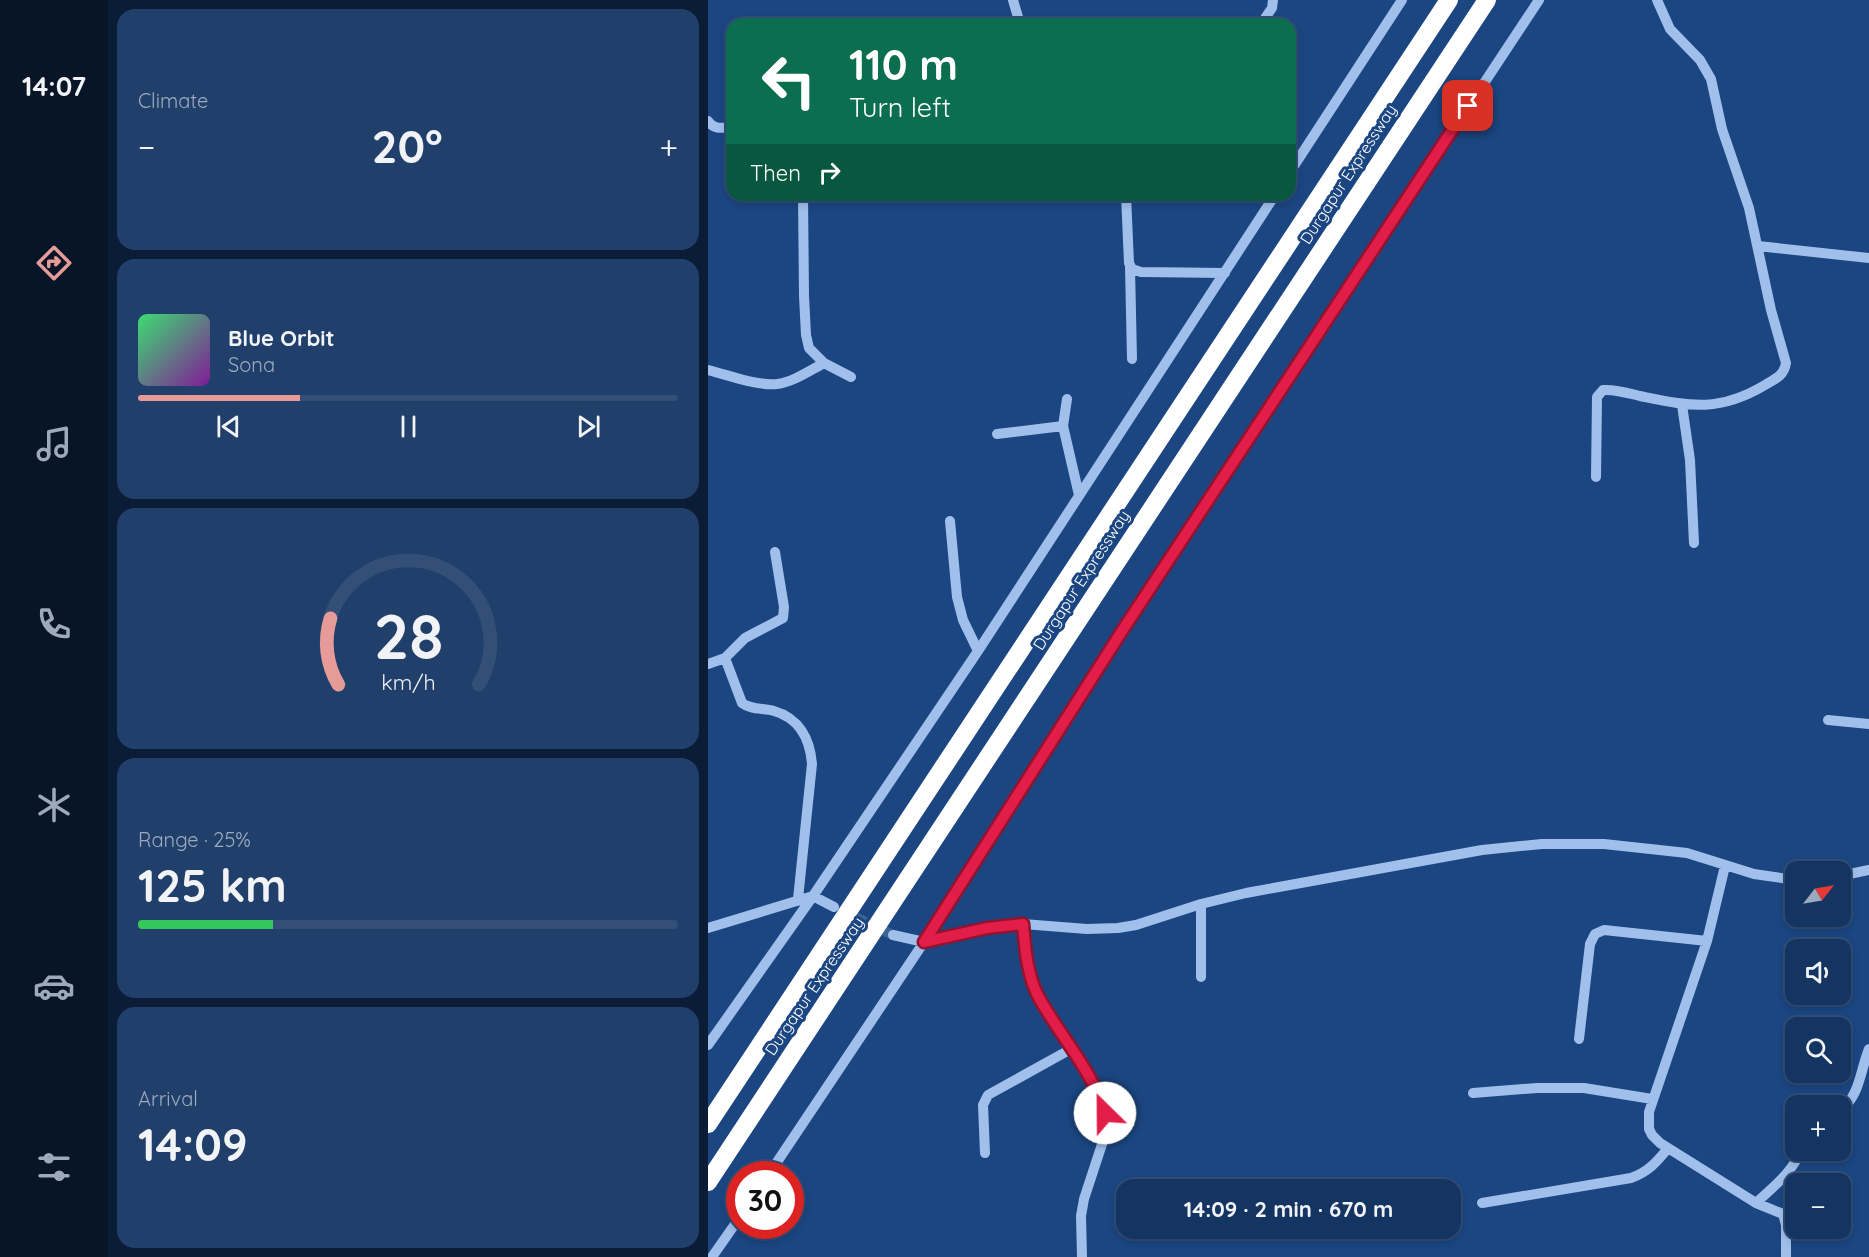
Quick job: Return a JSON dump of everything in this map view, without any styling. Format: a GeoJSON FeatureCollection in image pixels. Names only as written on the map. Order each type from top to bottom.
{"type":"FeatureCollection","features":[{"type":"Feature","properties":{"kind":"highway","name":"Durgapur Expressway"},"geometry":{"type":"LineString","coordinates":[[708,1124],[1449,0]]}},
{"type":"Feature","properties":{"kind":"highway","name":"Durgapur Expressway"},"geometry":{"type":"LineString","coordinates":[[708,1182],[1487,0]]}},
{"type":"Feature","properties":{"kind":"street"},"geometry":{"type":"LineString","coordinates":[[1013,0],[1018,18]]}},
{"type":"Feature","properties":{"kind":"street"},"geometry":{"type":"LineString","coordinates":[[1265,18],[1272,8],[1273,0]]}},
{"type":"Feature","properties":{"kind":"street"},"geometry":{"type":"LineString","coordinates":[[1296,163],[1402,0]]}},
{"type":"Feature","properties":{"kind":"street"},"geometry":{"type":"LineString","coordinates":[[778,1161],[924,942],[1122,631],[1539,0]]}},
{"type":"Feature","properties":{"kind":"street"},"geometry":{"type":"LineString","coordinates":[[1596,477],[1597,397],[1600,392],[1609,389],[1682,405],[1704,406],[1733,400],[1754,391],[1782,375],[1786,363],[1771,310],[1749,208],[1722,129],[1711,79],[1700,60],[1665,22],[1657,0]]}},
{"type":"Feature","properties":{"kind":"street"},"geometry":{"type":"LineString","coordinates":[[708,121],[717,128],[726,127]]}},
{"type":"Feature","properties":{"kind":"street"},"geometry":{"type":"LineString","coordinates":[[803,201],[806,335],[809,348],[824,363],[851,377]]}},
{"type":"Feature","properties":{"kind":"street"},"geometry":{"type":"LineString","coordinates":[[1126,201],[1132,359]]}},
{"type":"Feature","properties":{"kind":"street"},"geometry":{"type":"LineString","coordinates":[[708,1045],[813,896],[978,651],[1271,201]]}},
{"type":"Feature","properties":{"kind":"street"},"geometry":{"type":"LineString","coordinates":[[1758,246],[1869,258]]}},
{"type":"Feature","properties":{"kind":"street"},"geometry":{"type":"LineString","coordinates":[[1130,267],[1141,272],[1225,273]]}},
{"type":"Feature","properties":{"kind":"street"},"geometry":{"type":"LineString","coordinates":[[708,370],[764,384],[777,384],[795,378],[824,363]]}},
{"type":"Feature","properties":{"kind":"street"},"geometry":{"type":"LineString","coordinates":[[1067,399],[1063,426],[1065,443],[1079,495]]}},
{"type":"Feature","properties":{"kind":"street"},"geometry":{"type":"LineString","coordinates":[[1682,405],[1691,471],[1694,543]]}},
{"type":"Feature","properties":{"kind":"street"},"geometry":{"type":"LineString","coordinates":[[997,434],[1063,426]]}},
{"type":"Feature","properties":{"kind":"street"},"geometry":{"type":"LineString","coordinates":[[951,521],[957,597],[963,620],[978,651]]}},
{"type":"Feature","properties":{"kind":"street"},"geometry":{"type":"LineString","coordinates":[[708,664],[725,658],[746,638],[783,618],[784,607],[775,552]]}},
{"type":"Feature","properties":{"kind":"street"},"geometry":{"type":"LineString","coordinates":[[725,658],[742,703],[782,715],[801,728],[809,744],[812,764],[798,899]]}},
{"type":"Feature","properties":{"kind":"street"},"geometry":{"type":"LineString","coordinates":[[1828,720],[1869,724]]}},
{"type":"Feature","properties":{"kind":"street"},"geometry":{"type":"LineString","coordinates":[[893,935],[924,942],[987,928],[1023,924],[1087,929],[1118,928],[1136,925],[1201,904],[1246,893],[1419,860],[1522,845],[1604,844],[1687,853],[1754,874],[1785,878]]}},
{"type":"Feature","properties":{"kind":"street"},"geometry":{"type":"LineString","coordinates":[[1725,866],[1707,941],[1652,1098],[1648,1112],[1649,1129],[1652,1135],[1668,1148],[1756,1203],[1783,1214],[1786,1225],[1786,1257]]}},
{"type":"Feature","properties":{"kind":"street"},"geometry":{"type":"LineString","coordinates":[[1851,874],[1869,870]]}},
{"type":"Feature","properties":{"kind":"street"},"geometry":{"type":"LineString","coordinates":[[708,928],[813,896],[834,907]]}},
{"type":"Feature","properties":{"kind":"street"},"geometry":{"type":"LineString","coordinates":[[1201,904],[1202,977]]}},
{"type":"Feature","properties":{"kind":"street"},"geometry":{"type":"LineString","coordinates":[[1023,924],[1027,960],[1033,984],[1097,1092],[1106,1123],[1106,1131],[1084,1199],[1081,1216],[1082,1257]]}},
{"type":"Feature","properties":{"kind":"street"},"geometry":{"type":"LineString","coordinates":[[1578,1040],[1590,944],[1595,934],[1604,930],[1707,941]]}},
{"type":"Feature","properties":{"kind":"street"},"geometry":{"type":"LineString","coordinates":[[985,1153],[984,1105],[988,1095],[1071,1049]]}},
{"type":"Feature","properties":{"kind":"street"},"geometry":{"type":"LineString","coordinates":[[1851,1102],[1869,1050]]}},
{"type":"Feature","properties":{"kind":"street"},"geometry":{"type":"LineString","coordinates":[[1473,1093],[1537,1088],[1584,1088],[1652,1098]]}},
{"type":"Feature","properties":{"kind":"street"},"geometry":{"type":"LineString","coordinates":[[1482,1203],[1631,1178],[1655,1164],[1668,1148]]}},
{"type":"Feature","properties":{"kind":"street"},"geometry":{"type":"LineString","coordinates":[[1756,1203],[1789,1173],[1797,1161]]}},
{"type":"Feature","properties":{"kind":"street"},"geometry":{"type":"LineString","coordinates":[[712,1257],[726,1237]]}},
{"type":"Feature","properties":{"kind":"tunnel"},"geometry":{"type":"LineString","coordinates":[[843,911],[893,935]]}},
{"type":"Feature","properties":{"kind":"route"},"geometry":{"type":"LineString","coordinates":[[1105,1113],[1097,1092],[1038,995],[1027,960],[1023,924],[987,928],[924,942],[1122,631],[1193,527],[1468,106]]}}]}
